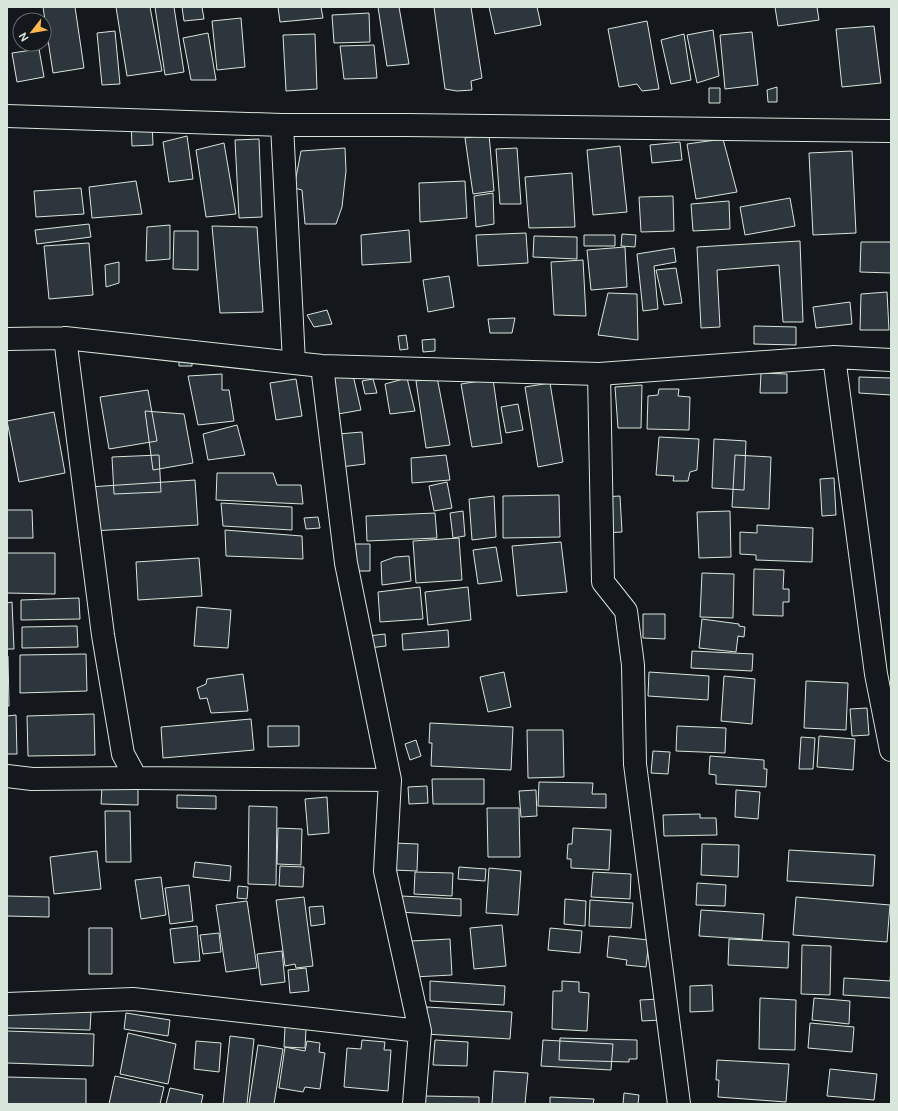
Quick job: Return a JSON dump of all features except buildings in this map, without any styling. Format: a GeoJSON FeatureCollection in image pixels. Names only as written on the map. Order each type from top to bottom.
{"type":"FeatureCollection","features":[{"type":"Feature","properties":{"kind":"street"},"geometry":{"type":"LineString","coordinates":[[7,116],[282,126],[406,125],[891,132]]}},
{"type":"Feature","properties":{"kind":"street"},"geometry":{"type":"LineString","coordinates":[[282,126],[294,362]]}},
{"type":"Feature","properties":{"kind":"street"},"geometry":{"type":"LineString","coordinates":[[65,338],[102,635],[123,754],[136,778]]}},
{"type":"Feature","properties":{"kind":"street"},"geometry":{"type":"LineString","coordinates":[[7,339],[65,338],[322,366],[599,374],[834,357],[891,360]]}},
{"type":"Feature","properties":{"kind":"street"},"geometry":{"type":"LineString","coordinates":[[834,357],[876,674],[891,750]]}},
{"type":"Feature","properties":{"kind":"street"},"geometry":{"type":"LineString","coordinates":[[322,366],[346,563],[390,780],[385,871],[420,1031],[414,1104]]}},
{"type":"Feature","properties":{"kind":"street"},"geometry":{"type":"LineString","coordinates":[[599,374],[603,582],[626,611],[633,665],[635,764],[679,1104]]}},
{"type":"Feature","properties":{"kind":"street"},"geometry":{"type":"LineString","coordinates":[[7,776],[32,779],[136,778],[390,780]]}},
{"type":"Feature","properties":{"kind":"street"},"geometry":{"type":"LineString","coordinates":[[7,1004],[133,999],[420,1031]]}}]}
